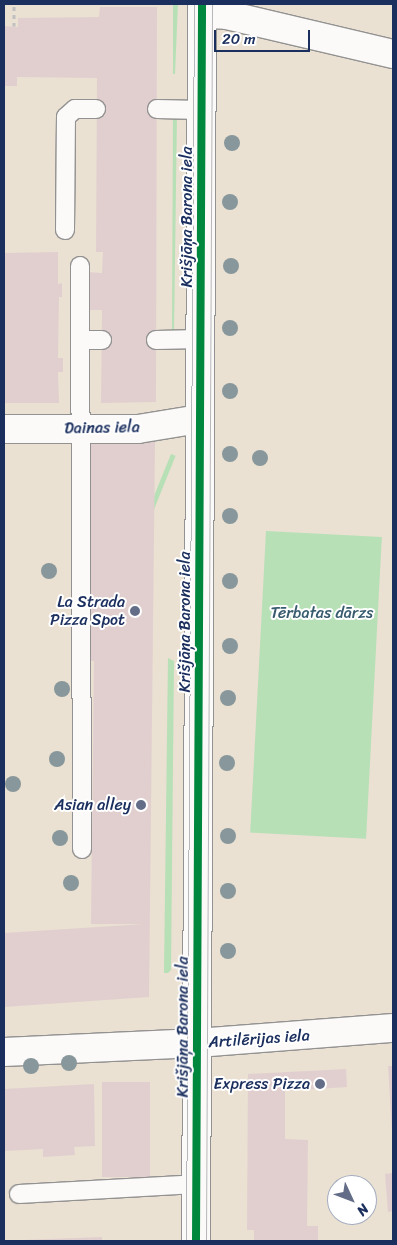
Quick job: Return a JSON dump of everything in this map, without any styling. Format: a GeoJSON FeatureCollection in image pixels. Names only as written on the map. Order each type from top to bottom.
{"type":"FeatureCollection","features":[{"type":"Feature","properties":{"kind":"street"},"geometry":{"type":"LineString","coordinates":[[202,9],[393,54]]}},
{"type":"Feature","properties":{"kind":"street","name":"Krišjāņa Barona iela"},"geometry":{"type":"LineString","coordinates":[[196,1241],[202,9]]}},
{"type":"Feature","properties":{"kind":"street","name":"Dainas iela"},"geometry":{"type":"LineString","coordinates":[[4,429],[138,429],[200,418]]}},
{"type":"Feature","properties":{"kind":"street","name":"Artilērijas iela"},"geometry":{"type":"LineString","coordinates":[[4,1052],[197,1044],[393,1028]]}},
{"type":"Feature","properties":{"kind":"lane"},"geometry":{"type":"LineString","coordinates":[[66,230],[66,117],[75,109],[96,109]]}},
{"type":"Feature","properties":{"kind":"lane"},"geometry":{"type":"LineString","coordinates":[[157,109],[201,110]]}},
{"type":"Feature","properties":{"kind":"lane"},"geometry":{"type":"LineString","coordinates":[[80,266],[82,849]]}},
{"type":"Feature","properties":{"kind":"lane"},"geometry":{"type":"LineString","coordinates":[[156,340],[200,339]]}},
{"type":"Feature","properties":{"kind":"lane"},"geometry":{"type":"LineString","coordinates":[[80,340],[102,340]]}},
{"type":"Feature","properties":{"kind":"lane"},"geometry":{"type":"LineString","coordinates":[[19,1194],[196,1184]]}},
{"type":"Feature","properties":{"kind":"path"},"geometry":{"type":"LineString","coordinates":[[14,4],[14,26]]}},
{"type":"Feature","properties":{"kind":"green space"},"geometry":{"type":"Polygon","coordinates":[[[173,4],[178,4],[175,74],[173,74],[173,4]]]}},
{"type":"Feature","properties":{"kind":"green space"},"geometry":{"type":"Polygon","coordinates":[[[173,112],[177,113],[174,331],[172,331],[173,112]]]}},
{"type":"Feature","properties":{"kind":"green space"},"geometry":{"type":"Polygon","coordinates":[[[171,454],[176,456],[104,632],[100,630],[171,454]]]}},
{"type":"Feature","properties":{"kind":"green space","name":"Tērbatas dārzs"},"geometry":{"type":"Polygon","coordinates":[[[266,531],[382,537],[366,839],[250,833],[266,531]]]}},
{"type":"Feature","properties":{"kind":"green space"},"geometry":{"type":"Polygon","coordinates":[[[168,658],[174,661],[171,970],[168,973],[164,973],[168,658]]]}},
{"type":"Feature","properties":{"kind":"building"},"geometry":{"type":"Polygon","coordinates":[[[100,7],[157,7],[156,402],[101,403],[102,310],[87,310],[88,272],[102,273],[103,252],[96,252],[97,78],[17,77],[17,86],[4,86],[4,26],[18,27],[18,18],[99,17],[100,7]]]}},
{"type":"Feature","properties":{"kind":"building"},"geometry":{"type":"Polygon","coordinates":[[[58,252],[58,284],[62,283],[62,297],[59,297],[58,358],[63,358],[63,372],[58,372],[59,403],[4,403],[4,253],[58,252]]]}},
{"type":"Feature","properties":{"kind":"building"},"geometry":{"type":"Polygon","coordinates":[[[90,441],[155,442],[149,997],[4,1007],[4,933],[144,924],[91,924],[94,661],[90,661],[90,441]]]}},
{"type":"Feature","properties":{"kind":"building"},"geometry":{"type":"Polygon","coordinates":[[[388,1066],[393,1066],[393,1131],[392,1131],[388,1066]]]}},
{"type":"Feature","properties":{"kind":"building"},"geometry":{"type":"Polygon","coordinates":[[[346,1069],[347,1087],[285,1091],[285,1139],[308,1140],[307,1226],[318,1226],[318,1241],[254,1241],[254,1230],[247,1230],[248,1074],[346,1069]]]}},
{"type":"Feature","properties":{"kind":"building"},"geometry":{"type":"Polygon","coordinates":[[[102,1082],[150,1082],[150,1177],[102,1177],[102,1082]]]}},
{"type":"Feature","properties":{"kind":"building"},"geometry":{"type":"Polygon","coordinates":[[[94,1084],[95,1146],[74,1147],[75,1155],[43,1157],[43,1149],[4,1151],[4,1089],[94,1084]]]}},
{"type":"Feature","properties":{"kind":"building"},"geometry":{"type":"Polygon","coordinates":[[[393,1173],[393,1211],[388,1212],[385,1174],[393,1173]]]}},
{"type":"Feature","properties":{"kind":"building"},"geometry":{"type":"Polygon","coordinates":[[[102,1237],[102,1241],[23,1241],[23,1240],[102,1237]]]}},
{"type":"Feature","properties":{"kind":"tram line"},"geometry":{"type":"LineString","coordinates":[[186,1241],[194,4]]}},
{"type":"Feature","properties":{"kind":"tram line"},"geometry":{"type":"LineString","coordinates":[[206,1241],[212,4]]}},
{"type":"Feature","properties":{"kind":"cycle path"},"geometry":{"type":"LineString","coordinates":[[196,1241],[202,4]]}},
{"type":"Feature","properties":{"kind":"place","name":"La Strada Pizza Spot"},"geometry":{"type":"Point","coordinates":[135,611]}},
{"type":"Feature","properties":{"kind":"place","name":"Asian alley"},"geometry":{"type":"Point","coordinates":[141,805]}},
{"type":"Feature","properties":{"kind":"place","name":"Express Pizza"},"geometry":{"type":"Point","coordinates":[320,1084]}}]}
